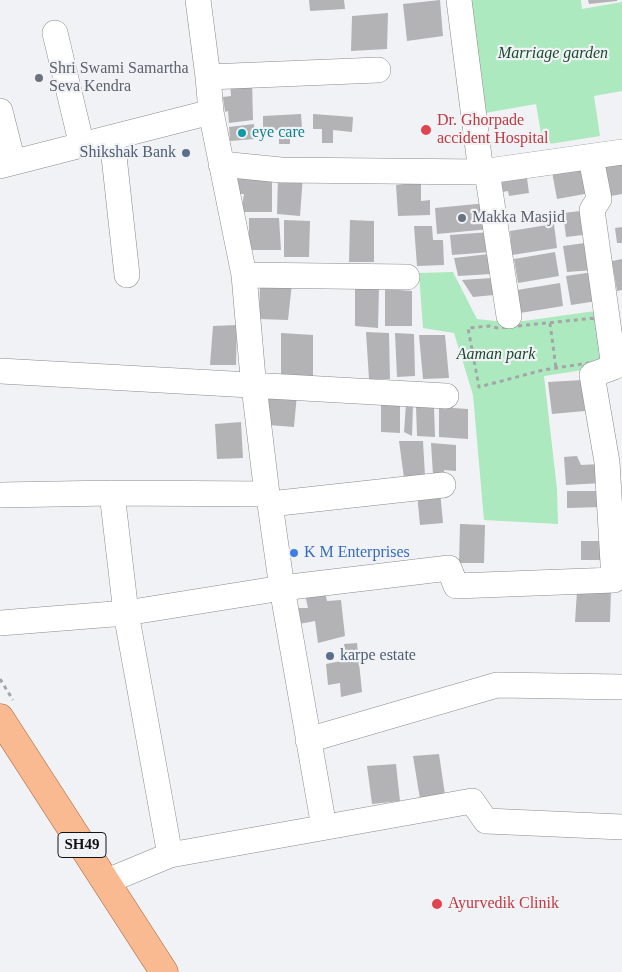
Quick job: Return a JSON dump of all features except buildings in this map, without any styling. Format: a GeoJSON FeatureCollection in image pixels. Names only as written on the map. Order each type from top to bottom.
{"type":"FeatureCollection","features":[{"type":"Feature","properties":{"kind":"main road","name":"SH49"},"geometry":{"type":"LineString","coordinates":[[0,718],[164,972]]}},
{"type":"Feature","properties":{"kind":"street"},"geometry":{"type":"LineString","coordinates":[[198,0],[211,112],[244,275],[254,386],[282,588],[324,828]]}},
{"type":"Feature","properties":{"kind":"street"},"geometry":{"type":"LineString","coordinates":[[460,0],[484,172],[510,316]]}},
{"type":"Feature","properties":{"kind":"street"},"geometry":{"type":"LineString","coordinates":[[55,33],[82,146]]}},
{"type":"Feature","properties":{"kind":"street"},"geometry":{"type":"LineString","coordinates":[[208,77],[378,70]]}},
{"type":"Feature","properties":{"kind":"street"},"geometry":{"type":"LineString","coordinates":[[0,111],[7,164],[211,112]]}},
{"type":"Feature","properties":{"kind":"street"},"geometry":{"type":"LineString","coordinates":[[112,138],[127,275]]}},
{"type":"Feature","properties":{"kind":"street"},"geometry":{"type":"LineString","coordinates":[[221,164],[281,170],[484,172],[622,152]]}},
{"type":"Feature","properties":{"kind":"street"},"geometry":{"type":"LineString","coordinates":[[0,623],[126,613],[282,588],[449,568],[456,586],[614,580],[615,461],[592,375],[614,367],[592,210],[599,199],[591,158]]}},
{"type":"Feature","properties":{"kind":"street"},"geometry":{"type":"LineString","coordinates":[[244,275],[406,277]]}},
{"type":"Feature","properties":{"kind":"street"},"geometry":{"type":"LineString","coordinates":[[0,371],[446,396]]}},
{"type":"Feature","properties":{"kind":"street"},"geometry":{"type":"LineString","coordinates":[[0,495],[112,493],[269,499],[443,485]]}},
{"type":"Feature","properties":{"kind":"street"},"geometry":{"type":"LineString","coordinates":[[112,493],[126,613],[170,855]]}},
{"type":"Feature","properties":{"kind":"street"},"geometry":{"type":"LineString","coordinates":[[308,740],[497,685],[622,687]]}},
{"type":"Feature","properties":{"kind":"street"},"geometry":{"type":"LineString","coordinates":[[105,882],[170,855],[472,801],[486,821],[622,826]]}},
{"type":"Feature","properties":{"kind":"path"},"geometry":{"type":"LineString","coordinates":[[594,318],[602,360],[556,368],[479,388],[468,328],[489,326],[498,328],[594,318]]}},
{"type":"Feature","properties":{"kind":"path"},"geometry":{"type":"LineString","coordinates":[[550,323],[556,368]]}},
{"type":"Feature","properties":{"kind":"green space","name":"Marriage garden"},"geometry":{"type":"Polygon","coordinates":[[[469,0],[581,0],[582,9],[622,2],[622,91],[594,96],[600,136],[543,145],[536,104],[485,113],[469,0]]]}},
{"type":"Feature","properties":{"kind":"green space","name":"Aaman park"},"geometry":{"type":"Polygon","coordinates":[[[453,272],[477,319],[517,322],[602,310],[609,366],[544,376],[557,489],[558,524],[484,520],[473,395],[454,333],[423,328],[419,273],[453,272]]]}},
{"type":"Feature","properties":{"kind":"place","name":"Shri Swami Samartha Seva Kendra"},"geometry":{"type":"Point","coordinates":[39,78]}},
{"type":"Feature","properties":{"kind":"place","name":"Dr. Ghorpade accident Hospital"},"geometry":{"type":"Point","coordinates":[426,130]}},
{"type":"Feature","properties":{"kind":"place","name":"eye care"},"geometry":{"type":"Point","coordinates":[242,133]}},
{"type":"Feature","properties":{"kind":"place","name":"Shikshak Bank"},"geometry":{"type":"Point","coordinates":[186,153]}},
{"type":"Feature","properties":{"kind":"place","name":"Makka Masjid"},"geometry":{"type":"Point","coordinates":[462,218]}},
{"type":"Feature","properties":{"kind":"place","name":"K M Enterprises"},"geometry":{"type":"Point","coordinates":[294,553]}},
{"type":"Feature","properties":{"kind":"place","name":"karpe estate"},"geometry":{"type":"Point","coordinates":[330,656]}},
{"type":"Feature","properties":{"kind":"place","name":"Ayurvedik Clinik"},"geometry":{"type":"Point","coordinates":[437,904]}}]}
